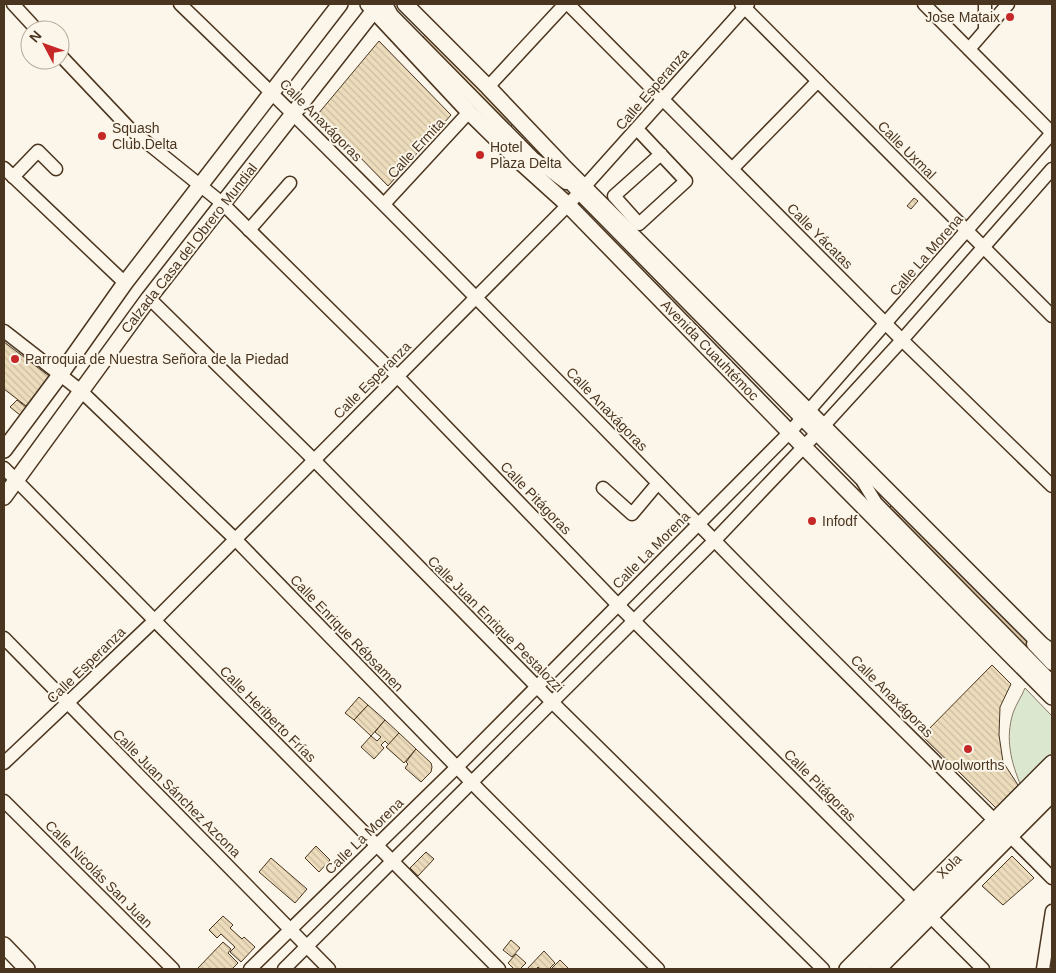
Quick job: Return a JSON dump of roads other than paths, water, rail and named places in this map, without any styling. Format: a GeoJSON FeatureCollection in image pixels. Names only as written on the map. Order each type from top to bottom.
{"type":"FeatureCollection","features":[{"type":"Feature","properties":{"kind":"main road","name":"Calzada Casa del Obrero Mundial"},"geometry":{"type":"LineString","coordinates":[[4,450],[125,283],[340,4]]}},
{"type":"Feature","properties":{"kind":"main road","name":"Avenida Cuauhtémoc"},"geometry":{"type":"LineString","coordinates":[[405,4],[488,87],[582,190],[805,416],[1042,645],[1052,652]]}},
{"type":"Feature","properties":{"kind":"main road","name":"Calzada Casa del Obrero Mundial"},"geometry":{"type":"LineString","coordinates":[[4,497],[149,298],[294,114],[376,5]]}},
{"type":"Feature","properties":{"kind":"main road","name":"Avenida Cuauhtémoc"},"geometry":{"type":"LineString","coordinates":[[376,5],[469,112],[516,159],[568,204],[804,447],[1052,697]]}},
{"type":"Feature","properties":{"kind":"main road","name":"Xola"},"geometry":{"type":"LineString","coordinates":[[847,969],[923,908],[1003,828],[1052,763]]}},
{"type":"Feature","properties":{"kind":"main road","name":"Xola"},"geometry":{"type":"LineString","coordinates":[[878,969],[923,908],[1003,828],[1052,794]]}},
{"type":"Feature","properties":{"kind":"main road"},"geometry":{"type":"LineString","coordinates":[[4,945],[27,969]]}},
{"type":"Feature","properties":{"kind":"street"},"geometry":{"type":"LineString","coordinates":[[13,4],[28,20]]}},
{"type":"Feature","properties":{"kind":"street","name":"Calle Anaxágoras"},"geometry":{"type":"LineString","coordinates":[[180,4],[273,93],[476,296],[714,541],[1052,878]]}},
{"type":"Feature","properties":{"kind":"street","name":"Avenida Cuauhtémoc"},"geometry":{"type":"LineString","coordinates":[[396,4],[401,6],[582,190]]}},
{"type":"Feature","properties":{"kind":"street"},"geometry":{"type":"LineString","coordinates":[[488,87],[567,4]]}},
{"type":"Feature","properties":{"kind":"street","name":"Calle Yácatas"},"geometry":{"type":"LineString","coordinates":[[567,4],[902,340],[1052,486]]}},
{"type":"Feature","properties":{"kind":"street"},"geometry":{"type":"LineString","coordinates":[[924,4],[1052,133]]}},
{"type":"Feature","properties":{"kind":"street"},"geometry":{"type":"LineString","coordinates":[[985,4],[985,30]]}},
{"type":"Feature","properties":{"kind":"street"},"geometry":{"type":"LineString","coordinates":[[970,49],[1008,4]]}},
{"type":"Feature","properties":{"kind":"street","name":"Avenida Cuauhtémoc"},"geometry":{"type":"LineString","coordinates":[[376,5],[392,15],[533,158],[582,190]]}},
{"type":"Feature","properties":{"kind":"street","name":"Calle Esperanza"},"geometry":{"type":"LineString","coordinates":[[4,764],[154,621],[582,190],[663,100],[744,5]]}},
{"type":"Feature","properties":{"kind":"street","name":"Calle Uxmal"},"geometry":{"type":"LineString","coordinates":[[744,5],[1052,316]]}},
{"type":"Feature","properties":{"kind":"street","name":"Calle Pitágoras"},"geometry":{"type":"LineString","coordinates":[[70,66],[130,129],[222,203],[397,376],[617,604],[983,969]]}},
{"type":"Feature","properties":{"kind":"street"},"geometry":{"type":"LineString","coordinates":[[732,169],[818,81]]}},
{"type":"Feature","properties":{"kind":"street","name":"Calle Ermita"},"geometry":{"type":"LineString","coordinates":[[384,204],[469,112]]}},
{"type":"Feature","properties":{"kind":"street"},"geometry":{"type":"LineString","coordinates":[[637,129],[661,154],[686,181],[639,224],[614,196],[661,154]]}},
{"type":"Feature","properties":{"kind":"street","name":"Calle La Morena"},"geometry":{"type":"LineString","coordinates":[[250,969],[457,767],[790,432],[1052,133]]}},
{"type":"Feature","properties":{"kind":"street"},"geometry":{"type":"LineString","coordinates":[[13,177],[38,151],[56,169]]}},
{"type":"Feature","properties":{"kind":"street"},"geometry":{"type":"LineString","coordinates":[[4,168],[125,283]]}},
{"type":"Feature","properties":{"kind":"street"},"geometry":{"type":"LineString","coordinates":[[284,969],[714,541],[820,430],[902,340],[1052,169]]}},
{"type":"Feature","properties":{"kind":"street"},"geometry":{"type":"LineString","coordinates":[[249,230],[290,183]]}},
{"type":"Feature","properties":{"kind":"street","name":"Calle Juan Enrique Pestalozzi"},"geometry":{"type":"LineString","coordinates":[[149,298],[314,460],[553,703],[823,969]]}},
{"type":"Feature","properties":{"kind":"street","name":"Calle Enrique Rébsamen"},"geometry":{"type":"LineString","coordinates":[[4,331],[80,391],[235,539],[472,783],[658,969]]}},
{"type":"Feature","properties":{"kind":"street","name":"Avenida Cuauhtémoc"},"geometry":{"type":"LineString","coordinates":[[820,430],[862,480],[876,503],[1052,682]]}},
{"type":"Feature","properties":{"kind":"street","name":"Calle Heriberto Frías"},"geometry":{"type":"LineString","coordinates":[[4,468],[499,969]]}},
{"type":"Feature","properties":{"kind":"street","name":"Avenida Cuauhtémoc"},"geometry":{"type":"LineString","coordinates":[[862,480],[885,494],[1052,664]]}},
{"type":"Feature","properties":{"kind":"street"},"geometry":{"type":"LineString","coordinates":[[603,488],[632,514],[658,483]]}},
{"type":"Feature","properties":{"kind":"street","name":"Calle Juan Sánchez Azcona"},"geometry":{"type":"LineString","coordinates":[[4,638],[329,969]]}},
{"type":"Feature","properties":{"kind":"street"},"geometry":{"type":"LineString","coordinates":[[1003,828],[1052,779]]}},
{"type":"Feature","properties":{"kind":"street","name":"Calle Nicolás San Juan"},"geometry":{"type":"LineString","coordinates":[[4,801],[173,969]]}},
{"type":"Feature","properties":{"kind":"street"},"geometry":{"type":"LineString","coordinates":[[861,969],[923,908]]}},
{"type":"Feature","properties":{"kind":"street"},"geometry":{"type":"LineString","coordinates":[[1042,969],[1052,911]]}},
{"type":"Feature","properties":{"kind":"place","name":"Jose Mataix"},"geometry":{"type":"Point","coordinates":[1010,17]}},
{"type":"Feature","properties":{"kind":"place","name":"Squash Club Delta"},"geometry":{"type":"Point","coordinates":[102,136]}},
{"type":"Feature","properties":{"kind":"place","name":"Hotel Plaza Delta"},"geometry":{"type":"Point","coordinates":[480,155]}},
{"type":"Feature","properties":{"kind":"place","name":"Parroquia de Nuestra Señora de la Piedad"},"geometry":{"type":"Point","coordinates":[15,359]}},
{"type":"Feature","properties":{"kind":"place","name":"Infodf"},"geometry":{"type":"Point","coordinates":[812,521]}},
{"type":"Feature","properties":{"kind":"place","name":"Woolworths"},"geometry":{"type":"Point","coordinates":[968,749]}}]}
